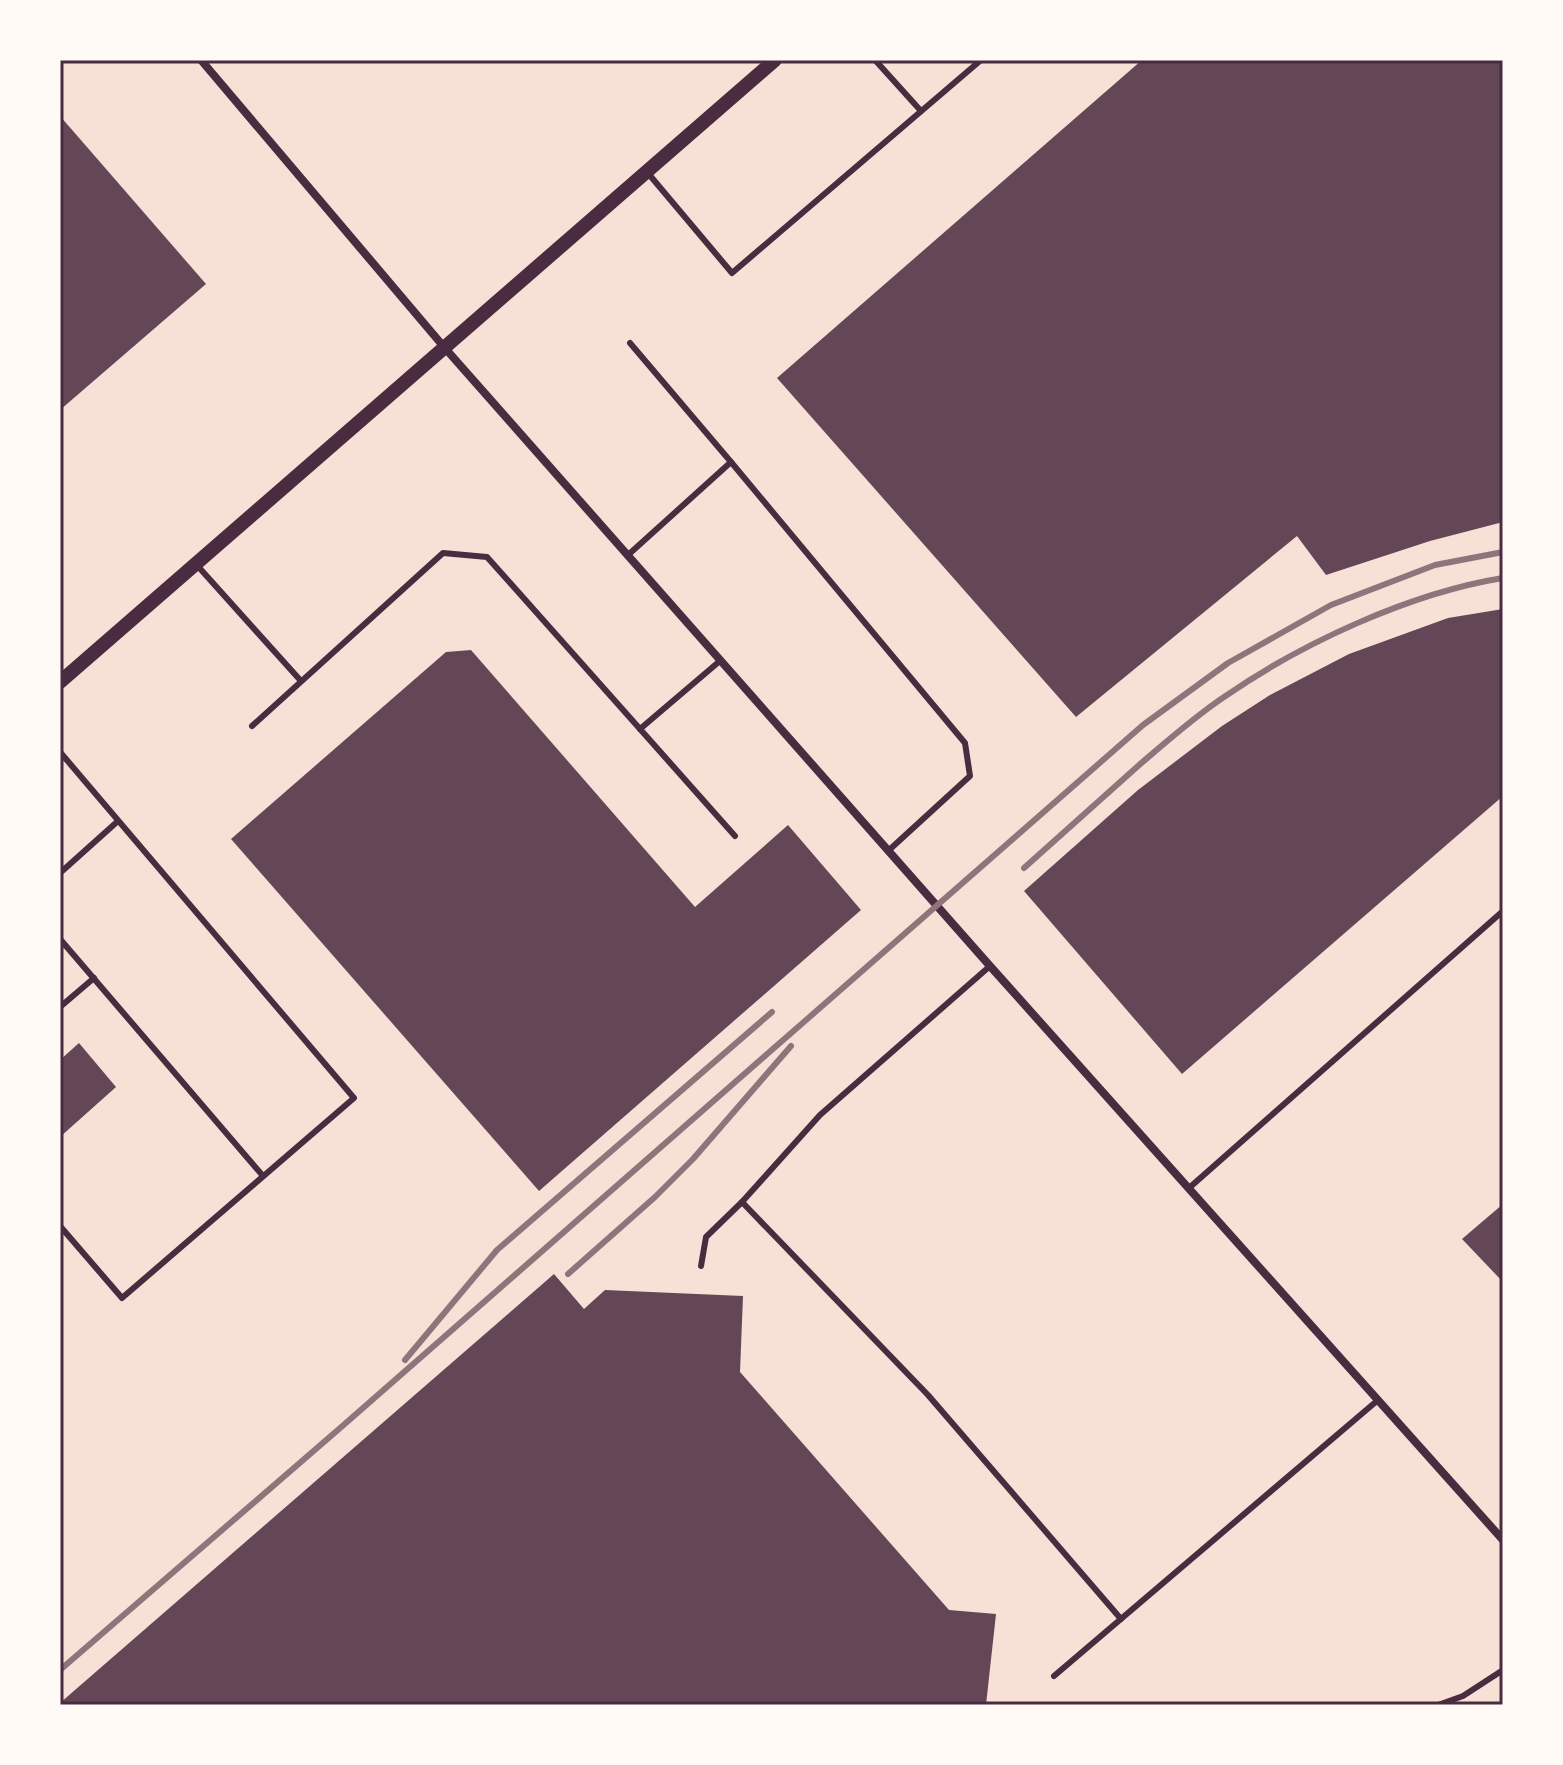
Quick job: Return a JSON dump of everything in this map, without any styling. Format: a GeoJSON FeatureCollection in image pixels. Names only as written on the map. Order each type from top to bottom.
{"type":"FeatureCollection","features":[{"type":"Feature","properties":{"kind":"street"},"geometry":{"type":"LineString","coordinates":[[201,60],[444,347],[990,966],[1503,1540]]}},
{"type":"Feature","properties":{"kind":"street"},"geometry":{"type":"LineString","coordinates":[[60,682],[775,60]]}},
{"type":"Feature","properties":{"kind":"lane"},"geometry":{"type":"LineString","coordinates":[[875,60],[921,111]]}},
{"type":"Feature","properties":{"kind":"lane"},"geometry":{"type":"LineString","coordinates":[[646,171],[732,273],[981,60]]}},
{"type":"Feature","properties":{"kind":"lane"},"geometry":{"type":"LineString","coordinates":[[630,343],[965,743],[970,776],[888,851]]}},
{"type":"Feature","properties":{"kind":"lane"},"geometry":{"type":"LineString","coordinates":[[628,555],[731,462]]}},
{"type":"Feature","properties":{"kind":"lane"},"geometry":{"type":"LineString","coordinates":[[252,726],[443,553],[487,557],[735,836]]}},
{"type":"Feature","properties":{"kind":"lane"},"geometry":{"type":"LineString","coordinates":[[195,563],[301,681]]}},
{"type":"Feature","properties":{"kind":"lane"},"geometry":{"type":"LineString","coordinates":[[640,729],[721,660]]}},
{"type":"Feature","properties":{"kind":"lane"},"geometry":{"type":"LineString","coordinates":[[60,752],[354,1098],[122,1298],[60,1226]]}},
{"type":"Feature","properties":{"kind":"lane"},"geometry":{"type":"LineString","coordinates":[[60,873],[118,821]]}},
{"type":"Feature","properties":{"kind":"lane"},"geometry":{"type":"LineString","coordinates":[[1189,1188],[1503,911]]}},
{"type":"Feature","properties":{"kind":"lane"},"geometry":{"type":"LineString","coordinates":[[60,939],[263,1176]]}},
{"type":"Feature","properties":{"kind":"lane"},"geometry":{"type":"LineString","coordinates":[[701,1266],[706,1237],[742,1202],[820,1115],[990,966]]}},
{"type":"Feature","properties":{"kind":"lane"},"geometry":{"type":"LineString","coordinates":[[60,1007],[94,978]]}},
{"type":"Feature","properties":{"kind":"lane"},"geometry":{"type":"LineString","coordinates":[[742,1202],[928,1395],[1121,1619]]}},
{"type":"Feature","properties":{"kind":"lane"},"geometry":{"type":"LineString","coordinates":[[1054,1676],[1378,1400]]}},
{"type":"Feature","properties":{"kind":"lane"},"geometry":{"type":"LineString","coordinates":[[1438,1705],[1463,1696],[1503,1670]]}},
{"type":"Feature","properties":{"kind":"building"},"geometry":{"type":"Polygon","coordinates":[[[1142,60],[1503,60],[1503,522],[1430,541],[1326,575],[1297,536],[1076,717],[777,378],[1142,60]]]}},
{"type":"Feature","properties":{"kind":"building"},"geometry":{"type":"Polygon","coordinates":[[[60,116],[206,284],[60,410],[60,116]]]}},
{"type":"Feature","properties":{"kind":"building"},"geometry":{"type":"Polygon","coordinates":[[[1503,609],[1503,796],[1182,1074],[1024,891],[1138,790],[1222,726],[1270,695],[1349,654],[1448,618],[1503,609]]]}},
{"type":"Feature","properties":{"kind":"building"},"geometry":{"type":"Polygon","coordinates":[[[471,650],[695,907],[788,825],[861,910],[539,1191],[231,839],[446,652],[471,650]]]}},
{"type":"Feature","properties":{"kind":"building"},"geometry":{"type":"Polygon","coordinates":[[[79,1043],[116,1087],[60,1137],[60,1060],[79,1043]]]}},
{"type":"Feature","properties":{"kind":"building"},"geometry":{"type":"Polygon","coordinates":[[[1503,1204],[1503,1282],[1462,1239],[1503,1204]]]}},
{"type":"Feature","properties":{"kind":"building"},"geometry":{"type":"Polygon","coordinates":[[[554,1274],[584,1309],[605,1290],[743,1296],[740,1372],[949,1610],[996,1614],[986,1705],[60,1705],[60,1703],[554,1274]]]}},
{"type":"Feature","properties":{"kind":"railway"},"geometry":{"type":"LineString","coordinates":[[60,1670],[1143,725],[1228,663],[1331,605],[1435,565],[1503,552]]}},
{"type":"Feature","properties":{"kind":"railway"},"geometry":{"type":"LineString","coordinates":[[1024,868],[1180,730],[1255,677],[1322,640],[1394,608],[1431,595],[1503,578]]}},
{"type":"Feature","properties":{"kind":"railway"},"geometry":{"type":"LineString","coordinates":[[405,1360],[497,1250],[772,1012]]}},
{"type":"Feature","properties":{"kind":"railway"},"geometry":{"type":"LineString","coordinates":[[568,1274],[693,1159],[791,1046]]}}]}
